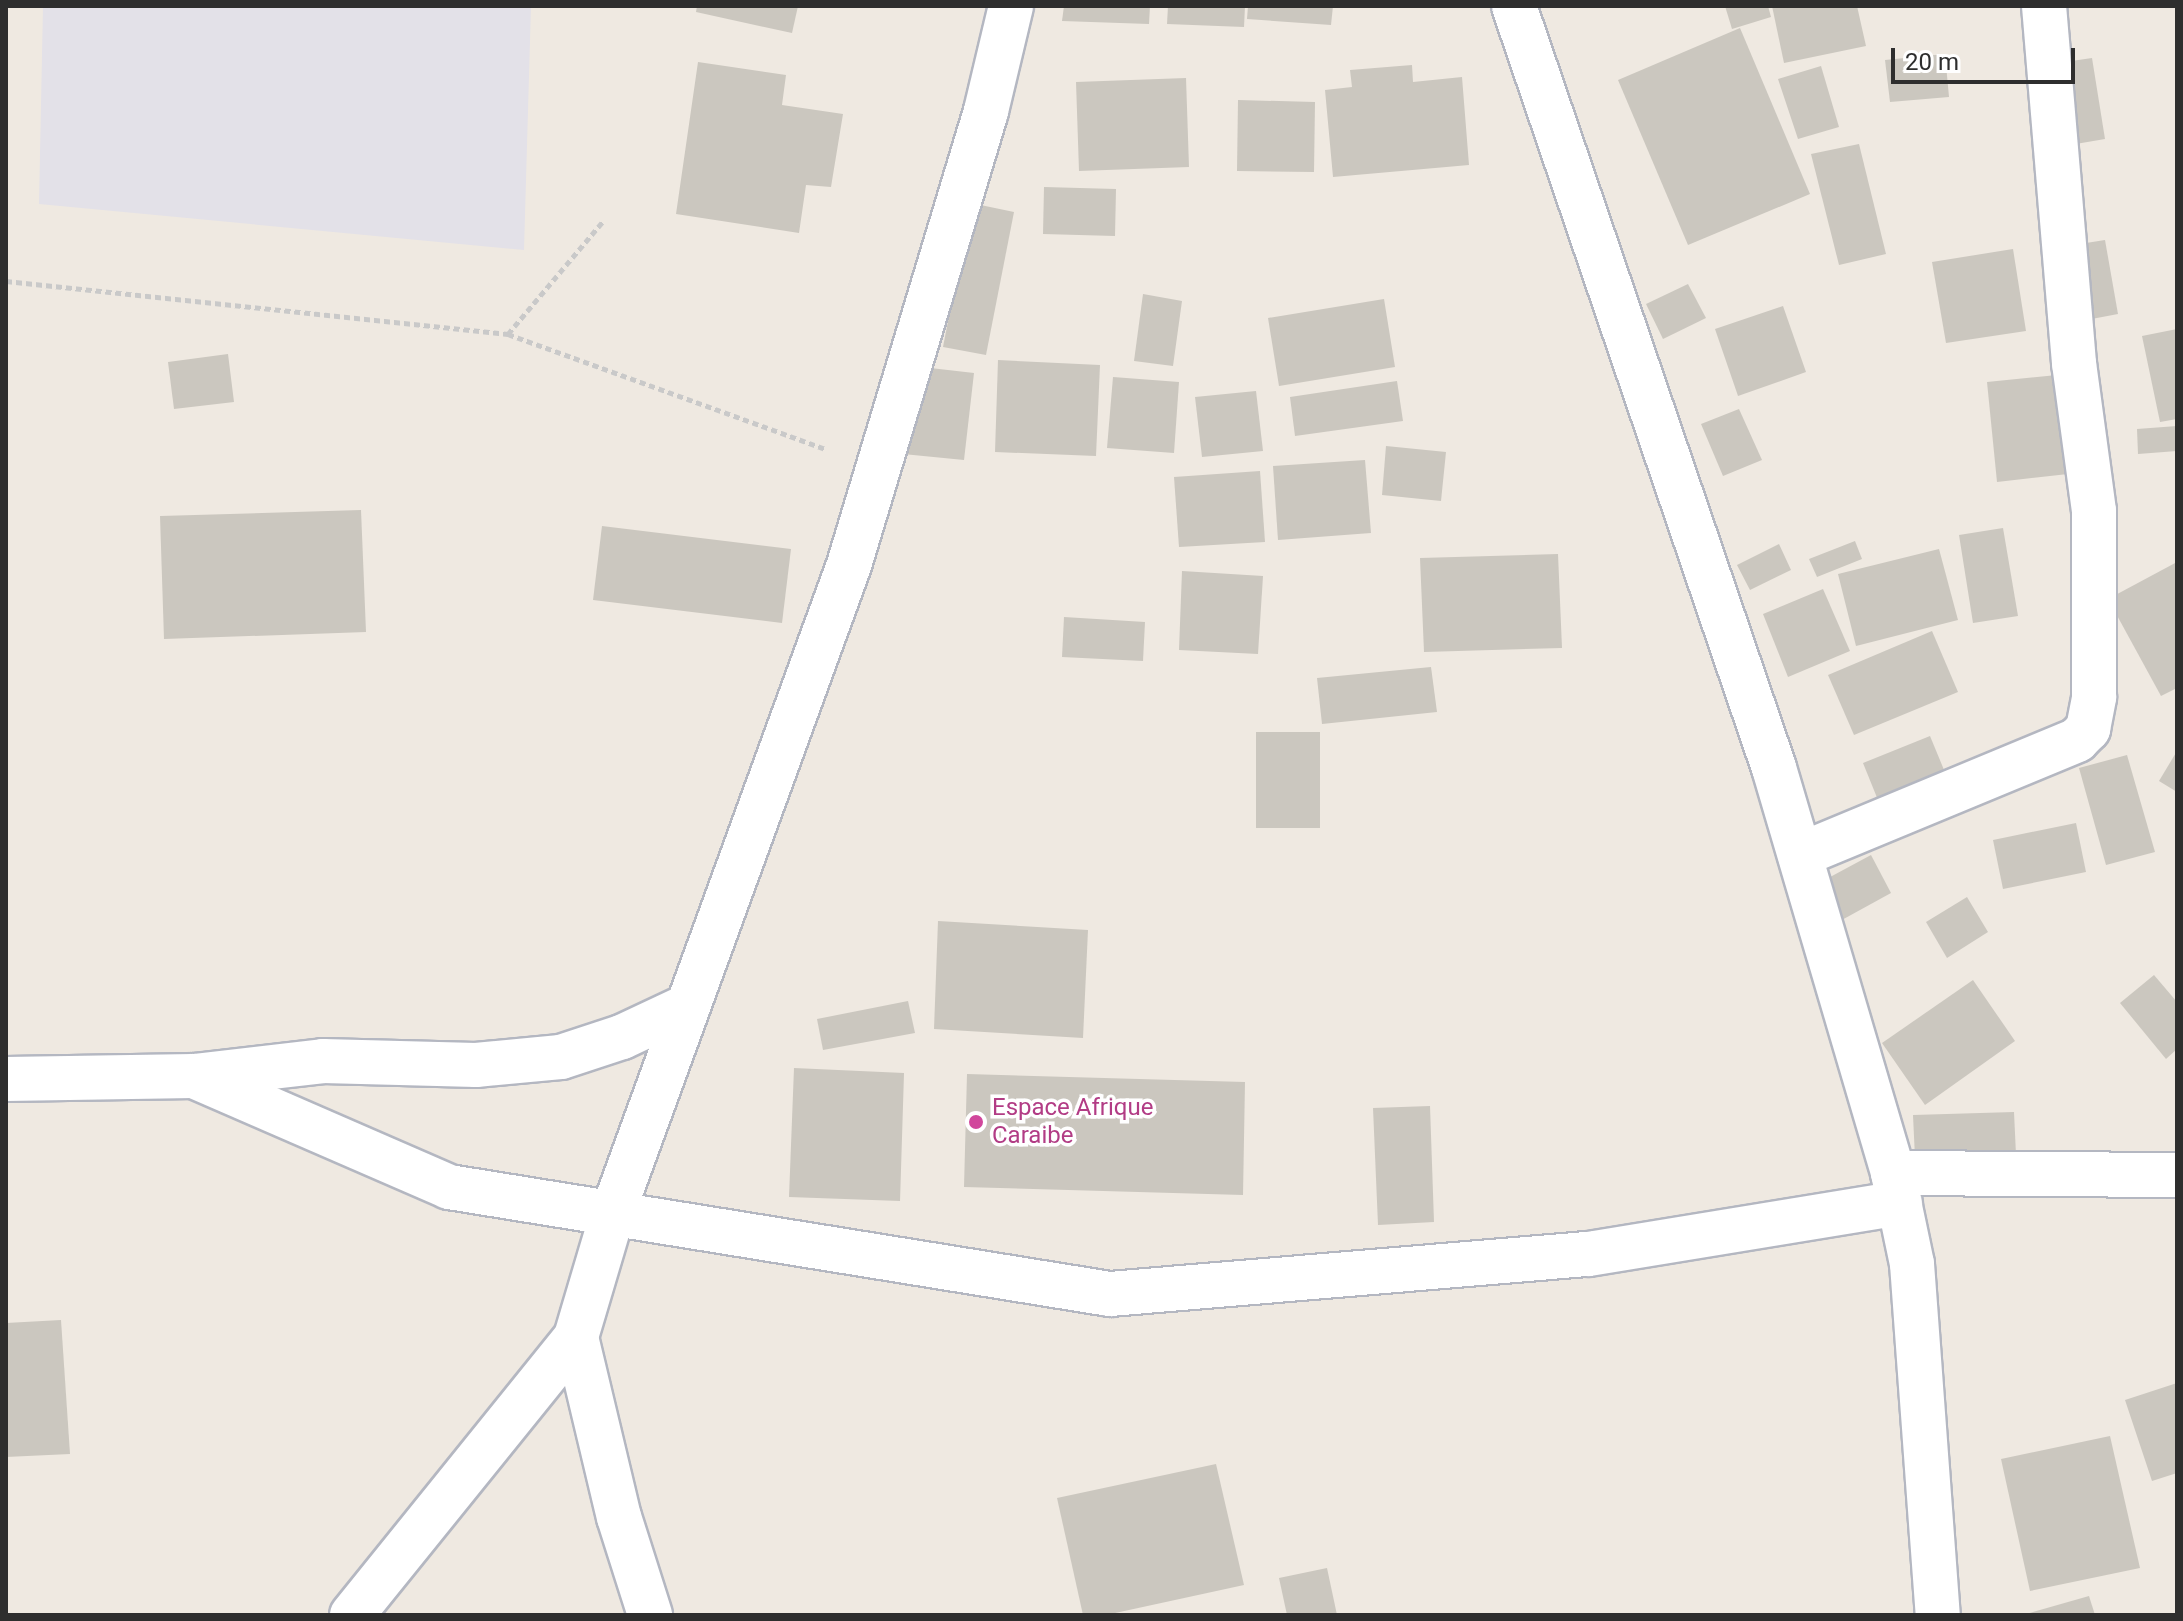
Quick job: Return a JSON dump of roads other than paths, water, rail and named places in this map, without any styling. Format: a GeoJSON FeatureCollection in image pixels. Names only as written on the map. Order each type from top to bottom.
{"type":"FeatureCollection","features":[{"type":"Feature","properties":{"kind":"street"},"geometry":{"type":"LineString","coordinates":[[352,1615],[576,1337],[613,1212],[849,565],[986,111],[1011,6]]}},
{"type":"Feature","properties":{"kind":"street"},"geometry":{"type":"LineString","coordinates":[[1514,6],[1800,855],[1896,1188],[1912,1264],[1925,1404],[1938,1615]]}},
{"type":"Feature","properties":{"kind":"street"},"geometry":{"type":"LineString","coordinates":[[1800,855],[2077,740],[2088,729],[2094,697],[2094,511],[2046,75],[2044,6]]}},
{"type":"Feature","properties":{"kind":"street"},"geometry":{"type":"LineString","coordinates":[[6,1079],[194,1076],[323,1061],[476,1065],[561,1057],[622,1037],[688,1006]]}},
{"type":"Feature","properties":{"kind":"street"},"geometry":{"type":"LineString","coordinates":[[194,1076],[449,1187],[1110,1294],[1589,1254],[1896,1188],[2177,1175]]}},
{"type":"Feature","properties":{"kind":"street"},"geometry":{"type":"LineString","coordinates":[[576,1337],[619,1517],[650,1615]]}},
{"type":"Feature","properties":{"kind":"place","name":"Espace Afrique Caraibe"},"geometry":{"type":"Point","coordinates":[976,1122]}}]}
